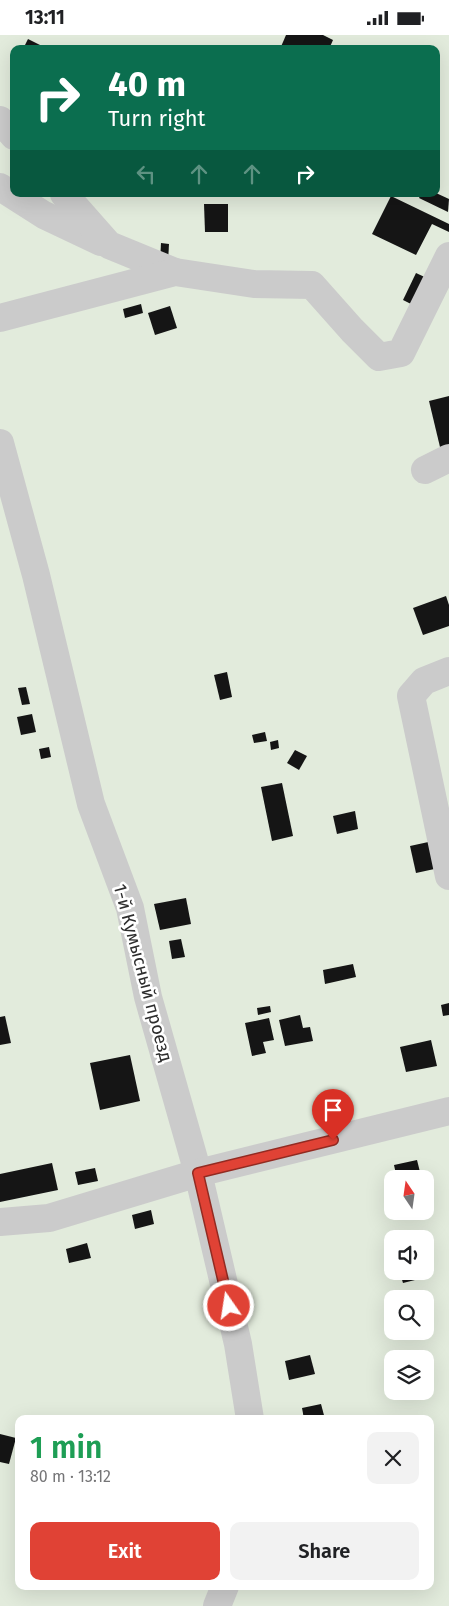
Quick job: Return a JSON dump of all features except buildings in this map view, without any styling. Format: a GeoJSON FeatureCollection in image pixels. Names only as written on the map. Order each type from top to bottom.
{"type":"FeatureCollection","features":[{"type":"Feature","properties":{"kind":"lane"},"geometry":{"type":"LineString","coordinates":[[0,120],[10,131]]}},
{"type":"Feature","properties":{"kind":"lane"},"geometry":{"type":"LineString","coordinates":[[16,197],[44,215],[109,245],[175,272],[254,284],[312,285],[379,357],[401,353],[449,256]]}},
{"type":"Feature","properties":{"kind":"lane"},"geometry":{"type":"LineString","coordinates":[[67,197],[109,245]]}},
{"type":"Feature","properties":{"kind":"lane"},"geometry":{"type":"LineString","coordinates":[[0,318],[175,272]]}},
{"type":"Feature","properties":{"kind":"lane","name":"1-й Кумысный проезд"},"geometry":{"type":"LineString","coordinates":[[0,443],[36,575],[91,804],[130,909],[148,997],[198,1173],[238,1344],[249,1415]]}},
{"type":"Feature","properties":{"kind":"lane"},"geometry":{"type":"LineString","coordinates":[[425,470],[449,458]]}},
{"type":"Feature","properties":{"kind":"lane"},"geometry":{"type":"LineString","coordinates":[[449,671],[424,681],[412,696],[449,876]]}},
{"type":"Feature","properties":{"kind":"lane"},"geometry":{"type":"LineString","coordinates":[[0,1222],[49,1218],[198,1173],[449,1111]]}},
{"type":"Feature","properties":{"kind":"lane"},"geometry":{"type":"LineString","coordinates":[[217,1606],[223,1590]]}},
{"type":"Feature","properties":{"kind":"green space"},"geometry":{"type":"Polygon","coordinates":[[[0,35],[449,35],[449,1606],[0,1606],[0,35]]]}},
{"type":"Feature","properties":{"kind":"route"},"geometry":{"type":"LineString","coordinates":[[229,1306],[198,1173],[333,1140]]}}]}
